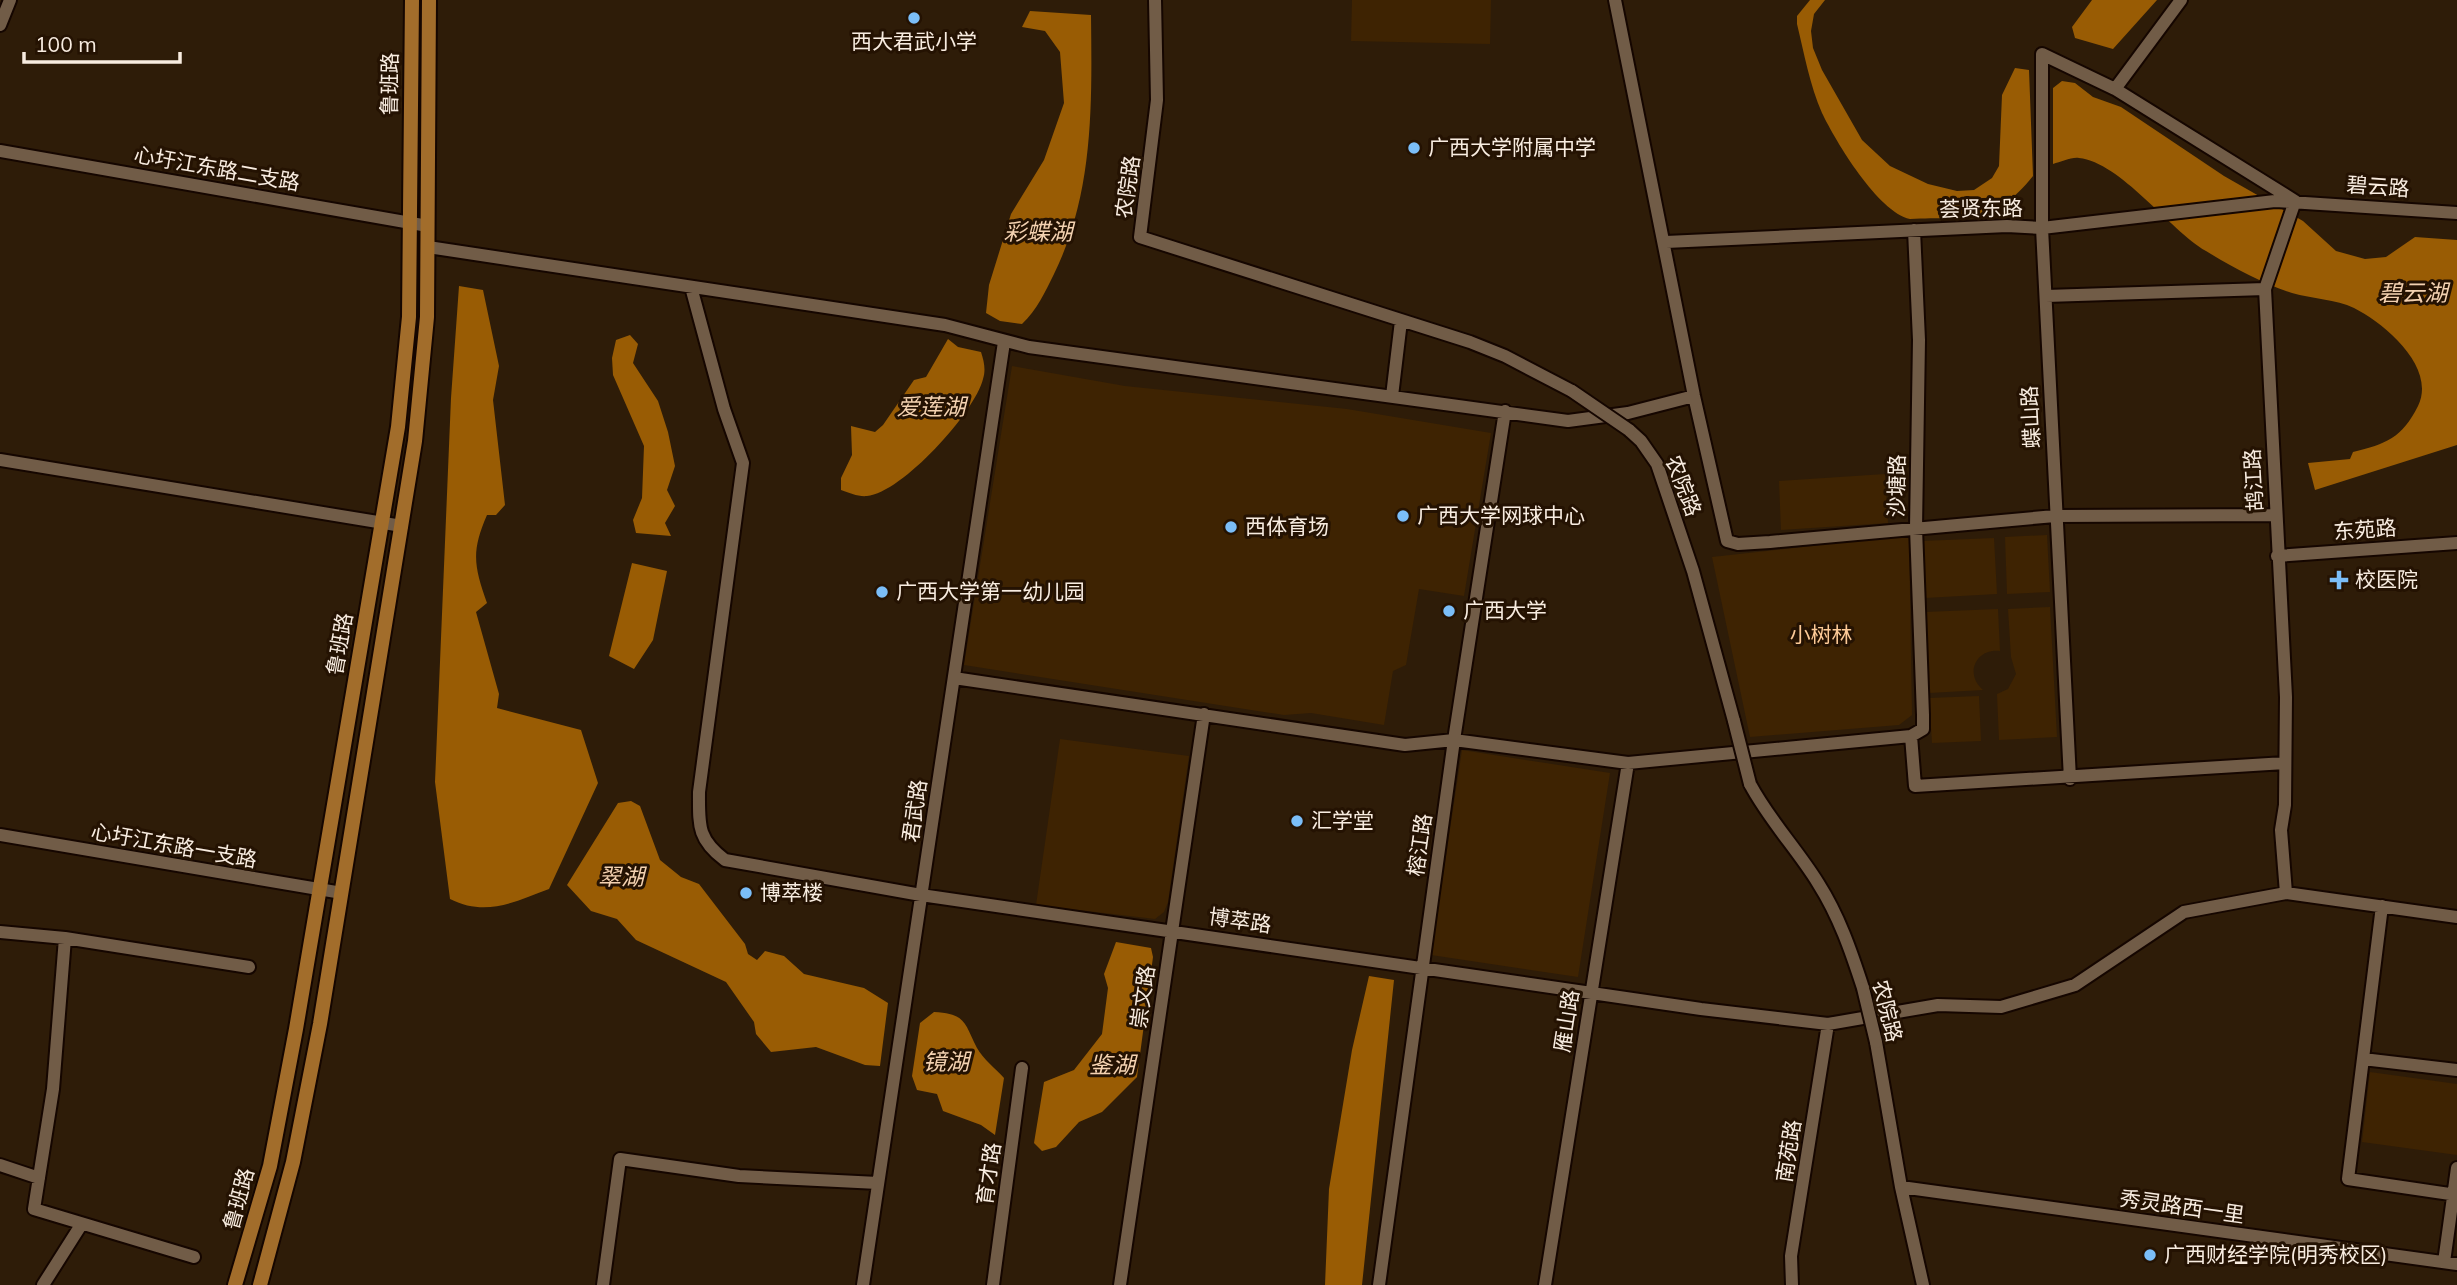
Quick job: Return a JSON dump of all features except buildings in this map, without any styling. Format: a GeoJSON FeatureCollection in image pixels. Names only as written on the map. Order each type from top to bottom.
{"type":"FeatureCollection","features":[{"type":"Feature","properties":{"kind":"main road","name":"鲁班路"},"geometry":{"type":"LineString","coordinates":[[235,1285],[270,1166],[320,890],[398,427],[408,331],[412,0]]}},
{"type":"Feature","properties":{"kind":"main road","name":"鲁班路"},"geometry":{"type":"LineString","coordinates":[[260,1285],[293,1162],[342,894],[415,441],[426,331],[429,0]]}},
{"type":"Feature","properties":{"kind":"street"},"geometry":{"type":"LineString","coordinates":[[0,25],[10,0]]}},
{"type":"Feature","properties":{"kind":"street","name":"农院路"},"geometry":{"type":"LineString","coordinates":[[1155,0],[1156,129],[1140,237],[1493,351],[1572,391],[1629,430],[1641,441],[1657,464],[1693,571],[1750,784],[1761,805],[1831,903],[1848,942],[1863,988],[1876,1042],[1901,1187],[1923,1285]]}},
{"type":"Feature","properties":{"kind":"street"},"geometry":{"type":"LineString","coordinates":[[1615,0],[1666,242],[1694,396],[1724,535],[1732,544],[2055,516],[2274,515]]}},
{"type":"Feature","properties":{"kind":"street"},"geometry":{"type":"LineString","coordinates":[[2181,0],[2115,89],[2293,206]]}},
{"type":"Feature","properties":{"kind":"street","name":"蝶山路"},"geometry":{"type":"LineString","coordinates":[[2070,779],[2042,228],[2042,54],[2115,89]]}},
{"type":"Feature","properties":{"kind":"street","name":"心圩江东路二支路"},"geometry":{"type":"LineString","coordinates":[[0,151],[428,226]]}},
{"type":"Feature","properties":{"kind":"street","name":"荟贤东路"},"geometry":{"type":"LineString","coordinates":[[1666,242],[2007,226],[2042,228],[2134,215],[2275,201],[2293,206]]}},
{"type":"Feature","properties":{"kind":"street","name":"碧云路"},"geometry":{"type":"LineString","coordinates":[[2293,206],[2457,213]]}},
{"type":"Feature","properties":{"kind":"street","name":"鸪江路"},"geometry":{"type":"LineString","coordinates":[[2286,893],[2281,830],[2285,804],[2286,697],[2274,515],[2265,285],[2293,206]]}},
{"type":"Feature","properties":{"kind":"street","name":"沙塘路"},"geometry":{"type":"LineString","coordinates":[[1911,736],[1923,729],[1916,528],[1919,340],[1914,230]]}},
{"type":"Feature","properties":{"kind":"street"},"geometry":{"type":"LineString","coordinates":[[428,247],[945,325],[1004,342],[1568,421],[1597,419],[1694,396]]}},
{"type":"Feature","properties":{"kind":"street"},"geometry":{"type":"LineString","coordinates":[[2046,296],[2265,285]]}},
{"type":"Feature","properties":{"kind":"street","name":"博萃路"},"geometry":{"type":"LineString","coordinates":[[691,287],[724,410],[743,463],[699,792],[699,827],[707,846],[725,860],[921,895],[1828,1024],[1938,1005],[2001,1007],[2048,995],[2075,985],[2184,912],[2286,893],[2457,917]]}},
{"type":"Feature","properties":{"kind":"street"},"geometry":{"type":"LineString","coordinates":[[1392,396],[1401,321]]}},
{"type":"Feature","properties":{"kind":"street","name":"君武路"},"geometry":{"type":"LineString","coordinates":[[863,1285],[1004,342]]}},
{"type":"Feature","properties":{"kind":"street","name":"榕江路"},"geometry":{"type":"LineString","coordinates":[[1379,1285],[1454,740],[1505,411]]}},
{"type":"Feature","properties":{"kind":"street"},"geometry":{"type":"LineString","coordinates":[[0,460],[402,526]]}},
{"type":"Feature","properties":{"kind":"street","name":"东苑路"},"geometry":{"type":"LineString","coordinates":[[2277,556],[2457,543]]}},
{"type":"Feature","properties":{"kind":"street"},"geometry":{"type":"LineString","coordinates":[[954,678],[1405,745],[1454,740],[1628,763],[1911,736],[1915,786],[2070,779],[2285,763]]}},
{"type":"Feature","properties":{"kind":"street","name":"崇文路"},"geometry":{"type":"LineString","coordinates":[[1120,1285],[1204,714]]}},
{"type":"Feature","properties":{"kind":"street","name":"雁山路"},"geometry":{"type":"LineString","coordinates":[[1545,1285],[1628,763]]}},
{"type":"Feature","properties":{"kind":"street","name":"心圩江东路一支路"},"geometry":{"type":"LineString","coordinates":[[0,835],[342,894]]}},
{"type":"Feature","properties":{"kind":"street"},"geometry":{"type":"LineString","coordinates":[[2382,906],[2348,1179],[2455,1195]]}},
{"type":"Feature","properties":{"kind":"street"},"geometry":{"type":"LineString","coordinates":[[0,932],[65,938],[249,967]]}},
{"type":"Feature","properties":{"kind":"street"},"geometry":{"type":"LineString","coordinates":[[65,938],[53,1089],[34,1209],[194,1258]]}},
{"type":"Feature","properties":{"kind":"street","name":"南苑路"},"geometry":{"type":"LineString","coordinates":[[1792,1285],[1791,1256],[1828,1024]]}},
{"type":"Feature","properties":{"kind":"street"},"geometry":{"type":"LineString","coordinates":[[2363,1059],[2457,1070]]}},
{"type":"Feature","properties":{"kind":"street","name":"育才路"},"geometry":{"type":"LineString","coordinates":[[993,1285],[1022,1068]]}},
{"type":"Feature","properties":{"kind":"street"},"geometry":{"type":"LineString","coordinates":[[603,1285],[620,1159],[739,1176],[878,1183]]}},
{"type":"Feature","properties":{"kind":"street"},"geometry":{"type":"LineString","coordinates":[[0,1165],[39,1178]]}},
{"type":"Feature","properties":{"kind":"street"},"geometry":{"type":"LineString","coordinates":[[2451,1263],[2457,1168]]}},
{"type":"Feature","properties":{"kind":"street","name":"秀灵路西一里"},"geometry":{"type":"LineString","coordinates":[[1901,1187],[2451,1263]]}},
{"type":"Feature","properties":{"kind":"street"},"geometry":{"type":"LineString","coordinates":[[43,1285],[81,1224]]}},
{"type":"Feature","properties":{"kind":"green space"},"geometry":{"type":"Polygon","coordinates":[[[1352,0],[1491,0],[1490,44],[1351,41],[1352,0]]]}},
{"type":"Feature","properties":{"kind":"green space","name":"西体育场"},"geometry":{"type":"Polygon","coordinates":[[[1012,366],[1125,386],[1347,409],[1491,433],[1464,596],[1419,589],[1406,665],[1393,671],[1384,725],[1311,713],[1284,715],[964,665],[1012,366]]]}},
{"type":"Feature","properties":{"kind":"green space"},"geometry":{"type":"Polygon","coordinates":[[[1885,474],[1888,523],[1781,530],[1779,481],[1885,474]]]}},
{"type":"Feature","properties":{"kind":"green space","name":"小树林"},"geometry":{"type":"Polygon","coordinates":[[[1909,535],[1912,715],[1899,725],[1750,737],[1712,557],[1909,535]]]}},
{"type":"Feature","properties":{"kind":"green space"},"geometry":{"type":"Polygon","coordinates":[[[2047,535],[2050,592],[2007,594],[2005,537],[2047,535]]]}},
{"type":"Feature","properties":{"kind":"green space"},"geometry":{"type":"Polygon","coordinates":[[[1994,538],[1997,594],[1925,598],[1922,541],[1994,538]]]}},
{"type":"Feature","properties":{"kind":"green space"},"geometry":{"type":"Polygon","coordinates":[[[2050,607],[2057,737],[1999,740],[1997,694],[2008,689],[2016,674],[2011,657],[2008,609],[2050,607]]]}},
{"type":"Feature","properties":{"kind":"green space"},"geometry":{"type":"Polygon","coordinates":[[[1998,609],[2000,651],[1985,654],[1975,663],[1974,677],[1983,690],[1929,693],[1925,612],[1998,609]]]}},
{"type":"Feature","properties":{"kind":"green space"},"geometry":{"type":"Polygon","coordinates":[[[1979,696],[1981,741],[1932,743],[1929,698],[1979,696]]]}},
{"type":"Feature","properties":{"kind":"green space"},"geometry":{"type":"Polygon","coordinates":[[[1060,739],[1189,756],[1168,902],[1164,912],[1155,919],[1036,905],[1060,739]]]}},
{"type":"Feature","properties":{"kind":"green space"},"geometry":{"type":"Polygon","coordinates":[[[1462,750],[1610,773],[1578,977],[1431,955],[1462,750]]]}},
{"type":"Feature","properties":{"kind":"green space"},"geometry":{"type":"Polygon","coordinates":[[[2370,1072],[2457,1084],[2457,1155],[2362,1142],[2370,1072]]]}},
{"type":"Feature","properties":{"kind":"water"},"geometry":{"type":"Polygon","coordinates":[[[1810,0],[1825,0],[1814,14],[1811,31],[1813,48],[1822,70],[1862,140],[1890,166],[1928,184],[1957,191],[1974,190],[1992,178],[1999,166],[2002,95],[2015,68],[2029,70],[2033,176],[2005,203],[1978,215],[1910,219],[1885,204],[1859,174],[1828,126],[1818,103],[1797,24],[1797,16],[1810,0]]]}},
{"type":"Feature","properties":{"kind":"water"},"geometry":{"type":"Polygon","coordinates":[[[2092,0],[2157,0],[2113,49],[2075,38],[2072,27],[2092,0]]]}},
{"type":"Feature","properties":{"kind":"water","name":"彩蝶湖"},"geometry":{"type":"Polygon","coordinates":[[[1030,11],[1091,15],[1091,82],[1088,148],[1077,212],[1054,274],[1036,307],[1022,324],[1000,321],[986,313],[989,285],[1011,214],[1044,160],[1064,103],[1060,52],[1045,31],[1022,27],[1030,11]]]}},
{"type":"Feature","properties":{"kind":"water","name":"碧云湖"},"geometry":{"type":"Polygon","coordinates":[[[2062,81],[2075,83],[2093,97],[2121,107],[2224,176],[2303,221],[2336,251],[2365,259],[2386,257],[2415,237],[2457,240],[2457,445],[2315,490],[2308,463],[2350,459],[2353,452],[2384,442],[2406,426],[2418,406],[2422,391],[2414,362],[2392,335],[2354,308],[2281,289],[2248,275],[2206,251],[2128,184],[2095,162],[2076,158],[2053,164],[2053,88],[2062,81]]]}},
{"type":"Feature","properties":{"kind":"water"},"geometry":{"type":"Polygon","coordinates":[[[459,286],[483,290],[499,366],[493,400],[505,505],[496,515],[487,515],[478,539],[476,559],[487,603],[476,612],[499,694],[497,708],[581,730],[598,783],[549,889],[512,903],[488,907],[476,907],[450,899],[435,782],[451,398],[459,286]]]}},
{"type":"Feature","properties":{"kind":"water"},"geometry":{"type":"Polygon","coordinates":[[[630,335],[638,344],[633,363],[658,401],[675,466],[667,490],[675,506],[665,523],[671,536],[636,533],[633,520],[642,498],[644,446],[613,375],[612,358],[616,340],[630,335]]]}},
{"type":"Feature","properties":{"kind":"water","name":"爱莲湖"},"geometry":{"type":"Polygon","coordinates":[[[948,339],[958,347],[981,352],[983,359],[983,379],[966,411],[935,449],[899,481],[867,496],[841,490],[841,478],[852,455],[851,426],[875,432],[883,425],[914,380],[926,377],[948,339]]]}},
{"type":"Feature","properties":{"kind":"water"},"geometry":{"type":"Polygon","coordinates":[[[632,563],[667,571],[653,640],[634,669],[609,656],[632,563]]]}},
{"type":"Feature","properties":{"kind":"water","name":"翠湖"},"geometry":{"type":"Polygon","coordinates":[[[631,801],[640,806],[660,860],[681,877],[699,884],[745,944],[748,954],[757,960],[765,951],[784,956],[804,974],[864,988],[888,1003],[880,1066],[865,1065],[816,1047],[771,1052],[756,1034],[754,1022],[726,982],[636,940],[617,919],[591,911],[567,885],[618,803],[631,801]]]}},
{"type":"Feature","properties":{"kind":"water","name":"鉴湖"},"geometry":{"type":"Polygon","coordinates":[[[1116,942],[1151,948],[1153,957],[1137,1077],[1102,1112],[1079,1122],[1056,1147],[1042,1151],[1034,1143],[1044,1082],[1074,1070],[1102,1034],[1108,988],[1104,974],[1116,942]]]}},
{"type":"Feature","properties":{"kind":"water"},"geometry":{"type":"Polygon","coordinates":[[[1369,976],[1394,980],[1362,1285],[1325,1285],[1329,1189],[1352,1050],[1369,976]]]}},
{"type":"Feature","properties":{"kind":"water","name":"镜湖"},"geometry":{"type":"Polygon","coordinates":[[[934,1012],[953,1015],[963,1021],[980,1052],[1004,1078],[995,1135],[981,1125],[943,1111],[937,1094],[917,1090],[912,1076],[920,1023],[934,1012]]]}},
{"type":"Feature","properties":{"kind":"place","name":"西大君武小学"},"geometry":{"type":"Point","coordinates":[914,18]}},
{"type":"Feature","properties":{"kind":"place","name":"广西大学附属中学"},"geometry":{"type":"Point","coordinates":[1414,148]}},
{"type":"Feature","properties":{"kind":"place","name":"广西大学网球中心"},"geometry":{"type":"Point","coordinates":[1403,516]}},
{"type":"Feature","properties":{"kind":"place","name":"西体育场"},"geometry":{"type":"Point","coordinates":[1231,527]}},
{"type":"Feature","properties":{"kind":"place","name":"校医院"},"geometry":{"type":"Point","coordinates":[2339,580]}},
{"type":"Feature","properties":{"kind":"place","name":"广西大学第一幼儿园"},"geometry":{"type":"Point","coordinates":[882,592]}},
{"type":"Feature","properties":{"kind":"place","name":"广西大学"},"geometry":{"type":"Point","coordinates":[1449,611]}},
{"type":"Feature","properties":{"kind":"place","name":"汇学堂"},"geometry":{"type":"Point","coordinates":[1297,821]}},
{"type":"Feature","properties":{"kind":"place","name":"博萃楼"},"geometry":{"type":"Point","coordinates":[746,893]}},
{"type":"Feature","properties":{"kind":"place","name":"广西财经学院(明秀校区)"},"geometry":{"type":"Point","coordinates":[2150,1255]}}]}
